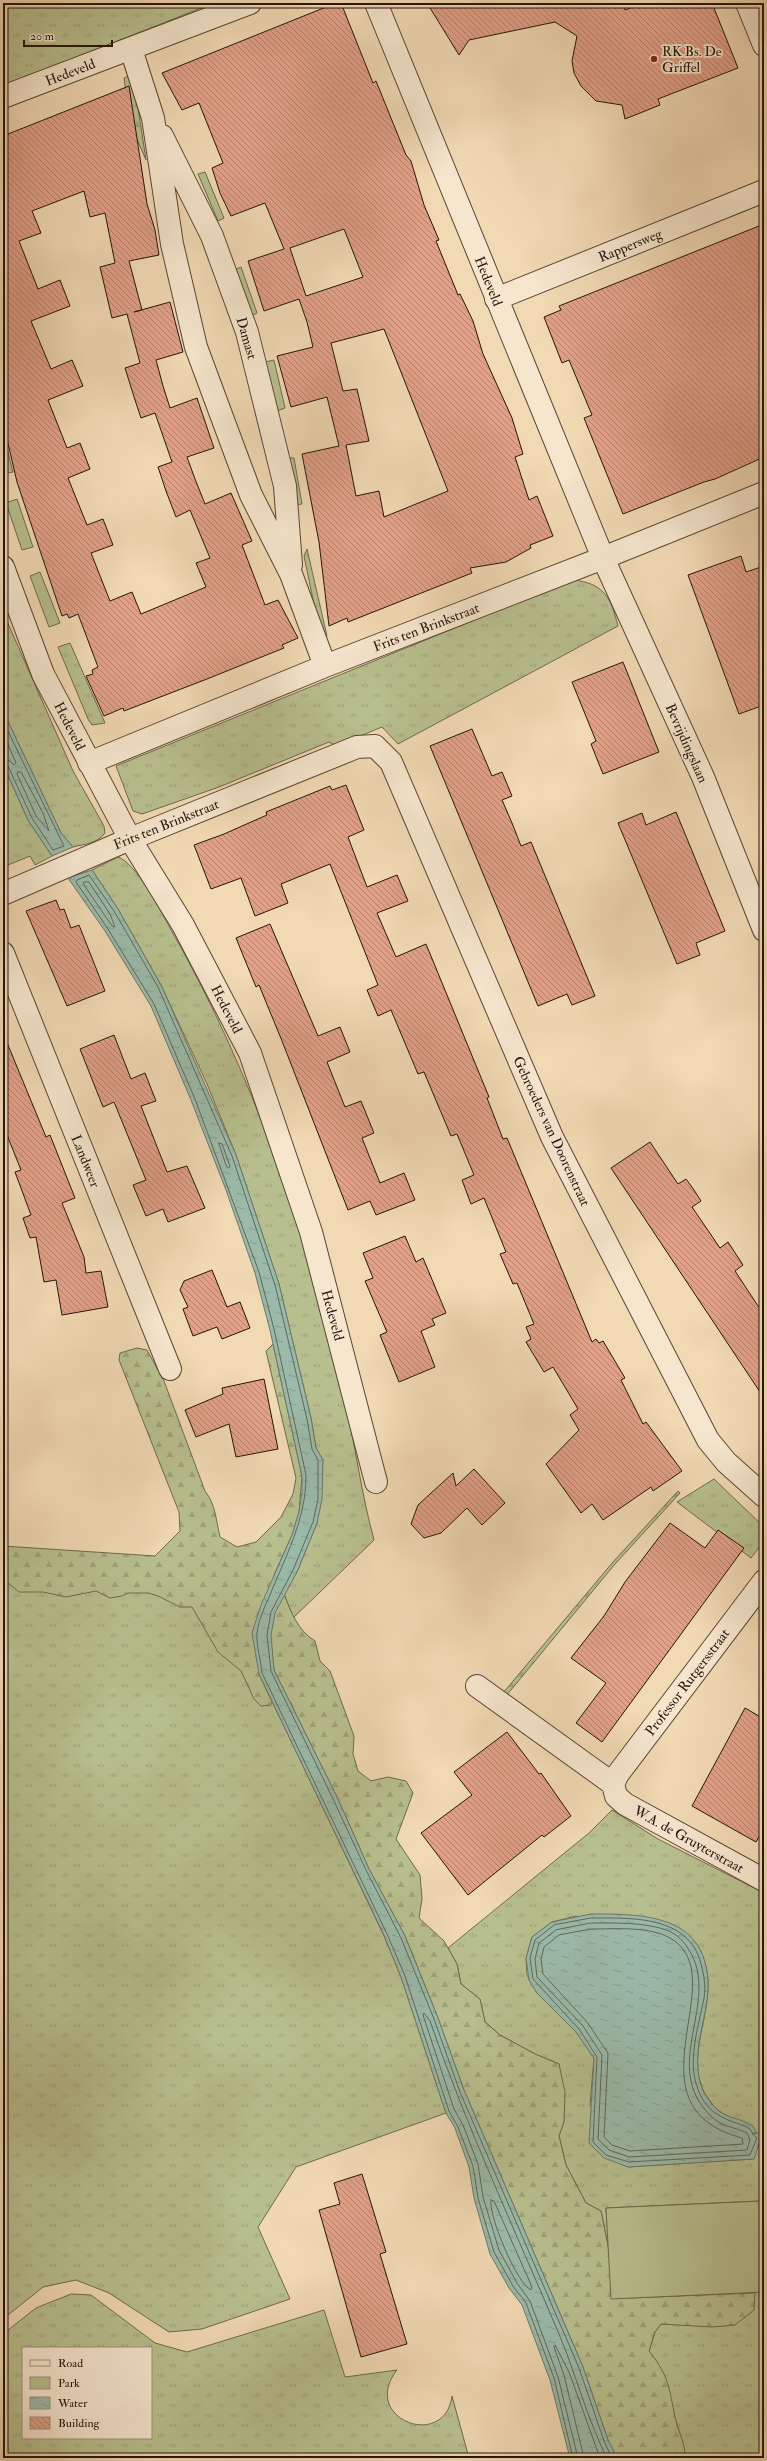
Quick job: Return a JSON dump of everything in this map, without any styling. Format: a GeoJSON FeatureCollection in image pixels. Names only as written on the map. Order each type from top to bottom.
{"type":"FeatureCollection","features":[{"type":"Feature","properties":{"kind":"street","name":"Hedeveld"},"geometry":{"type":"LineString","coordinates":[[3,98],[250,3]]}},
{"type":"Feature","properties":{"kind":"street","name":"Hedeveld"},"geometry":{"type":"LineString","coordinates":[[376,3],[603,558]]}},
{"type":"Feature","properties":{"kind":"street"},"geometry":{"type":"LineString","coordinates":[[746,3],[764,45]]}},
{"type":"Feature","properties":{"kind":"street","name":"Damast"},"geometry":{"type":"LineString","coordinates":[[131,49],[153,118],[212,236],[247,332],[285,486],[291,574]]}},
{"type":"Feature","properties":{"kind":"street","name":"Damast"},"geometry":{"type":"LineString","coordinates":[[153,118],[172,244],[196,347],[251,495],[291,574],[325,666]]}},
{"type":"Feature","properties":{"kind":"street","name":"Rappersweg"},"geometry":{"type":"LineString","coordinates":[[496,299],[764,191]]}},
{"type":"Feature","properties":{"kind":"street","name":"Frits ten Brinkstraat"},"geometry":{"type":"LineString","coordinates":[[89,763],[325,666],[603,558],[764,493]]}},
{"type":"Feature","properties":{"kind":"street","name":"Bevrijdingslaan"},"geometry":{"type":"LineString","coordinates":[[603,558],[703,777],[764,930]]}},
{"type":"Feature","properties":{"kind":"street","name":"Hedeveld"},"geometry":{"type":"LineString","coordinates":[[3,567],[43,674],[130,839],[183,925],[250,1053],[311,1232],[376,1482]]}},
{"type":"Feature","properties":{"kind":"street","name":"Frits ten Brinkstraat"},"geometry":{"type":"LineString","coordinates":[[3,894],[130,839],[357,747],[375,746]]}},
{"type":"Feature","properties":{"kind":"street","name":"Gebroeders van Doorenstraat"},"geometry":{"type":"LineString","coordinates":[[375,746],[391,762],[552,1137],[708,1440],[726,1462],[764,1496]]}},
{"type":"Feature","properties":{"kind":"street","name":"Landweer"},"geometry":{"type":"LineString","coordinates":[[3,953],[170,1369]]}},
{"type":"Feature","properties":{"kind":"street","name":"Professor Rutgersstraat"},"geometry":{"type":"LineString","coordinates":[[614,1790],[618,1774],[764,1581]]}},
{"type":"Feature","properties":{"kind":"street"},"geometry":{"type":"LineString","coordinates":[[477,1686],[614,1790]]}},
{"type":"Feature","properties":{"kind":"street","name":"W.A. de Gruyterstraat"},"geometry":{"type":"LineString","coordinates":[[614,1790],[625,1804],[764,1880]]}},
{"type":"Feature","properties":{"kind":"green space"},"geometry":{"type":"Polygon","coordinates":[[[3,3],[214,3],[3,86],[3,3]]]}},
{"type":"Feature","properties":{"kind":"green space"},"geometry":{"type":"Polygon","coordinates":[[[131,75],[137,101],[146,160],[131,126],[124,78],[131,75]]]}},
{"type":"Feature","properties":{"kind":"green space"},"geometry":{"type":"Polygon","coordinates":[[[205,172],[224,218],[218,221],[198,174],[205,172]]]}},
{"type":"Feature","properties":{"kind":"green space"},"geometry":{"type":"Polygon","coordinates":[[[241,267],[257,313],[251,316],[234,270],[241,267]]]}},
{"type":"Feature","properties":{"kind":"green space"},"geometry":{"type":"Polygon","coordinates":[[[274,360],[285,408],[277,411],[265,362],[274,360]]]}},
{"type":"Feature","properties":{"kind":"green space"},"geometry":{"type":"Polygon","coordinates":[[[3,433],[13,472],[3,474],[3,433]]]}},
{"type":"Feature","properties":{"kind":"green space"},"geometry":{"type":"Polygon","coordinates":[[[287,458],[294,458],[302,504],[295,505],[287,458]]]}},
{"type":"Feature","properties":{"kind":"green space"},"geometry":{"type":"Polygon","coordinates":[[[17,499],[33,547],[22,550],[6,503],[17,499]]]}},
{"type":"Feature","properties":{"kind":"green space"},"geometry":{"type":"Polygon","coordinates":[[[307,549],[327,636],[321,638],[304,556],[307,549]]]}},
{"type":"Feature","properties":{"kind":"green space"},"geometry":{"type":"Polygon","coordinates":[[[40,572],[60,623],[49,627],[30,576],[40,572]]]}},
{"type":"Feature","properties":{"kind":"green space"},"geometry":{"type":"Polygon","coordinates":[[[573,580],[584,582],[599,588],[609,600],[618,626],[398,744],[382,727],[336,746],[329,742],[219,787],[142,814],[133,811],[116,766],[573,580]]]}},
{"type":"Feature","properties":{"kind":"green space"},"geometry":{"type":"Polygon","coordinates":[[[3,612],[73,771],[104,826],[105,833],[95,841],[73,847],[61,833],[3,711],[3,612]]]}},
{"type":"Feature","properties":{"kind":"green space"},"geometry":{"type":"Polygon","coordinates":[[[70,643],[105,723],[92,725],[88,719],[58,647],[70,643]]]}},
{"type":"Feature","properties":{"kind":"green space"},"geometry":{"type":"Polygon","coordinates":[[[3,764],[28,820],[52,856],[35,865],[30,856],[3,867],[3,764]]]}},
{"type":"Feature","properties":{"kind":"green space"},"geometry":{"type":"Polygon","coordinates":[[[118,857],[125,861],[140,878],[161,911],[200,983],[227,1039],[252,1097],[295,1214],[313,1274],[344,1395],[365,1504],[374,1540],[293,1618],[284,1594],[297,1572],[317,1523],[323,1460],[316,1448],[311,1418],[279,1284],[236,1155],[207,1084],[161,985],[118,909],[92,870],[118,857]]]}},
{"type":"Feature","properties":{"kind":"green space"},"geometry":{"type":"Polygon","coordinates":[[[273,1344],[302,1476],[299,1512],[292,1535],[274,1575],[259,1674],[272,1702],[270,1705],[261,1706],[254,1699],[241,1671],[218,1652],[192,1607],[180,1607],[158,1596],[148,1593],[128,1593],[122,1596],[110,1598],[96,1591],[66,1597],[43,1592],[19,1592],[3,1579],[3,1546],[155,1556],[180,1531],[179,1512],[119,1360],[120,1353],[137,1348],[147,1350],[164,1381],[205,1491],[214,1507],[220,1537],[237,1547],[256,1542],[281,1517],[293,1494],[296,1478],[266,1351],[273,1344]]]}},
{"type":"Feature","properties":{"kind":"green space"},"geometry":{"type":"Polygon","coordinates":[[[714,1479],[764,1527],[764,1541],[751,1558],[677,1502],[714,1479]]]}},
{"type":"Feature","properties":{"kind":"green space"},"geometry":{"type":"Polygon","coordinates":[[[678,1491],[680,1493],[615,1564],[506,1696],[503,1693],[613,1562],[678,1491]]]}},
{"type":"Feature","properties":{"kind":"green space"},"geometry":{"type":"Polygon","coordinates":[[[3,1561],[184,1587],[259,1674],[384,1936],[401,1977],[446,2113],[296,2167],[258,2227],[290,2299],[202,2329],[169,2332],[109,2293],[76,2280],[43,2287],[3,2319],[3,1561]]]}},
{"type":"Feature","properties":{"kind":"green space"},"geometry":{"type":"Polygon","coordinates":[[[284,1594],[289,1608],[296,1620],[304,1632],[315,1641],[320,1661],[330,1671],[354,1736],[353,1754],[358,1771],[371,1781],[388,1777],[406,1781],[413,1793],[396,1839],[420,1875],[422,1899],[419,1918],[444,1941],[457,1964],[461,1984],[480,1999],[485,2022],[500,2035],[535,2054],[559,2064],[565,2092],[564,2122],[559,2136],[566,2165],[586,2203],[601,2211],[609,2251],[629,2298],[755,2293],[754,2310],[735,2325],[712,2327],[661,2324],[655,2332],[649,2351],[662,2370],[669,2387],[677,2425],[684,2446],[684,2458],[617,2458],[608,2440],[583,2367],[464,2090],[438,2018],[405,1936],[369,1869],[338,1799],[274,1670],[270,1635],[275,1612],[284,1594]]]}},
{"type":"Feature","properties":{"kind":"green space"},"geometry":{"type":"Polygon","coordinates":[[[612,1810],[658,1839],[764,1893],[764,2138],[763,2132],[752,2134],[748,2123],[732,2119],[718,2110],[710,2101],[702,2087],[698,2073],[698,2058],[699,2043],[708,1997],[708,1978],[707,1970],[700,1950],[576,1916],[552,1922],[532,1937],[526,1958],[527,1975],[537,1993],[576,2032],[594,2058],[590,2105],[628,2167],[753,2159],[758,2146],[758,2144],[754,2144],[764,2143],[764,2259],[761,2201],[606,2208],[609,2251],[601,2211],[586,2203],[566,2165],[559,2136],[564,2121],[559,2064],[535,2054],[500,2035],[485,2022],[480,1999],[461,1984],[457,1964],[448,1948],[589,1833],[612,1810]]]}},
{"type":"Feature","properties":{"kind":"green space"},"geometry":{"type":"Polygon","coordinates":[[[762,2201],[764,2292],[611,2299],[606,2208],[762,2201]]]}},
{"type":"Feature","properties":{"kind":"green space"},"geometry":{"type":"Polygon","coordinates":[[[753,2292],[764,2292],[762,2458],[684,2458],[685,2453],[677,2424],[649,2351],[655,2332],[661,2324],[693,2325],[755,2293],[753,2292]]]}},
{"type":"Feature","properties":{"kind":"green space"},"geometry":{"type":"Polygon","coordinates":[[[71,2294],[91,2295],[155,2343],[187,2352],[324,2310],[345,2377],[397,2370],[388,2387],[389,2402],[396,2414],[408,2422],[422,2425],[435,2422],[446,2413],[452,2396],[469,2458],[3,2458],[3,2334],[36,2308],[71,2294]]]}},
{"type":"Feature","properties":{"kind":"water"},"geometry":{"type":"Polygon","coordinates":[[[3,711],[61,833],[73,847],[52,856],[28,820],[3,764],[3,711]]]}},
{"type":"Feature","properties":{"kind":"water"},"geometry":{"type":"Polygon","coordinates":[[[92,870],[118,909],[161,985],[236,1155],[279,1284],[311,1418],[316,1448],[323,1460],[322,1499],[317,1523],[297,1572],[275,1613],[271,1635],[274,1670],[338,1799],[369,1869],[405,1936],[438,2018],[464,2090],[583,2367],[608,2440],[617,2458],[570,2458],[550,2380],[522,2305],[509,2288],[490,2254],[474,2198],[469,2167],[455,2128],[446,2113],[401,1977],[384,1935],[259,1674],[252,1633],[261,1605],[292,1535],[299,1512],[302,1492],[302,1476],[270,1330],[255,1273],[226,1190],[191,1100],[151,1006],[105,931],[68,878],[92,870]]]}},
{"type":"Feature","properties":{"kind":"water"},"geometry":{"type":"Polygon","coordinates":[[[591,1914],[631,1915],[668,1922],[683,1931],[696,1943],[704,1960],[708,1982],[706,2005],[698,2049],[700,2084],[706,2096],[717,2110],[753,2126],[756,2132],[752,2134],[763,2132],[764,2143],[759,2144],[754,2159],[628,2167],[604,2158],[589,2143],[594,2058],[576,2032],[537,1993],[529,1980],[526,1958],[532,1937],[552,1922],[591,1914]]]}},
{"type":"Feature","properties":{"kind":"building"},"geometry":{"type":"Polygon","coordinates":[[[336,3],[341,3],[373,83],[376,81],[406,155],[411,161],[424,205],[439,240],[436,241],[458,295],[460,294],[473,321],[483,354],[512,418],[523,454],[515,457],[529,500],[537,496],[553,536],[530,545],[531,548],[506,562],[470,568],[472,573],[348,622],[347,618],[329,626],[319,542],[302,454],[339,446],[327,397],[291,407],[277,356],[313,347],[307,322],[299,299],[264,311],[248,261],[284,249],[265,203],[231,216],[220,193],[212,168],[223,163],[199,103],[182,110],[162,73],[336,3]],[[344,229],[290,248],[306,296],[363,277],[344,229]],[[384,329],[331,343],[343,391],[357,389],[369,441],[346,445],[356,496],[379,491],[384,517],[448,491],[384,329]]]}},
{"type":"Feature","properties":{"kind":"building","name":"RK Bs. De Griffel"},"geometry":{"type":"Polygon","coordinates":[[[427,3],[622,3],[625,10],[643,3],[712,3],[738,68],[658,99],[660,105],[625,119],[622,105],[596,101],[581,86],[574,73],[572,61],[577,36],[555,22],[469,40],[459,55],[427,3]]]}},
{"type":"Feature","properties":{"kind":"building"},"geometry":{"type":"Polygon","coordinates":[[[129,86],[147,204],[155,230],[159,255],[129,261],[142,310],[170,302],[183,352],[156,360],[163,386],[170,408],[197,398],[214,448],[187,457],[205,504],[231,493],[252,541],[242,545],[265,605],[278,600],[298,638],[282,645],[284,648],[207,679],[124,711],[123,708],[104,716],[86,676],[93,674],[92,670],[98,667],[78,614],[69,618],[67,614],[62,616],[17,482],[3,422],[3,136],[129,86]],[[84,191],[32,211],[41,233],[19,241],[38,289],[60,280],[70,306],[31,321],[51,369],[72,360],[83,386],[48,400],[67,448],[80,443],[90,469],[68,478],[87,525],[103,519],[113,545],[91,553],[110,601],[132,592],[141,614],[206,587],[196,563],[210,558],[190,510],[176,517],[166,491],[158,467],[172,462],[155,413],[141,418],[125,368],[140,363],[127,314],[112,318],[100,267],[115,263],[105,213],[90,217],[84,191]]]}},
{"type":"Feature","properties":{"kind":"building"},"geometry":{"type":"Polygon","coordinates":[[[764,224],[764,457],[715,479],[623,514],[584,418],[592,415],[569,360],[562,363],[544,317],[561,310],[559,306],[764,224]]]}},
{"type":"Feature","properties":{"kind":"building"},"geometry":{"type":"Polygon","coordinates":[[[741,556],[746,572],[764,566],[764,705],[739,714],[688,575],[741,556]]]}},
{"type":"Feature","properties":{"kind":"building"},"geometry":{"type":"Polygon","coordinates":[[[623,662],[659,752],[603,774],[591,744],[596,741],[572,682],[623,662]]]}},
{"type":"Feature","properties":{"kind":"building"},"geometry":{"type":"Polygon","coordinates":[[[472,729],[492,776],[502,772],[512,796],[502,800],[521,846],[531,842],[595,996],[572,1005],[567,994],[538,1006],[430,746],[472,729]]]}},
{"type":"Feature","properties":{"kind":"building"},"geometry":{"type":"Polygon","coordinates":[[[346,785],[364,830],[348,837],[367,887],[397,875],[408,901],[377,913],[396,957],[426,944],[489,1097],[487,1098],[503,1139],[507,1138],[592,1342],[596,1339],[599,1343],[603,1341],[625,1378],[621,1380],[643,1424],[646,1422],[682,1471],[653,1491],[651,1487],[603,1520],[592,1504],[581,1513],[546,1464],[579,1430],[570,1415],[578,1409],[553,1367],[544,1372],[526,1342],[531,1339],[526,1327],[534,1324],[517,1283],[513,1284],[500,1254],[506,1252],[484,1198],[471,1204],[462,1180],[474,1175],[457,1134],[451,1136],[424,1072],[418,1074],[391,1010],[378,1016],[367,990],[378,985],[330,864],[281,884],[288,903],[255,916],[241,878],[211,889],[194,845],[224,834],[267,815],[266,812],[330,786],[332,790],[346,785]]]}},
{"type":"Feature","properties":{"kind":"building"},"geometry":{"type":"Polygon","coordinates":[[[676,812],[725,931],[696,943],[700,955],[677,964],[618,823],[642,813],[646,825],[676,812]]]}},
{"type":"Feature","properties":{"kind":"building"},"geometry":{"type":"Polygon","coordinates":[[[56,900],[60,910],[64,909],[71,928],[79,925],[105,991],[67,1006],[26,911],[56,900]]]}},
{"type":"Feature","properties":{"kind":"building"},"geometry":{"type":"Polygon","coordinates":[[[270,924],[318,1036],[340,1027],[350,1052],[327,1062],[345,1107],[361,1101],[374,1133],[362,1138],[380,1183],[404,1173],[415,1200],[376,1215],[370,1201],[348,1210],[259,985],[256,987],[236,938],[270,924]]]}},
{"type":"Feature","properties":{"kind":"building"},"geometry":{"type":"Polygon","coordinates":[[[3,1033],[46,1137],[50,1135],[75,1198],[62,1203],[84,1257],[86,1273],[101,1271],[108,1307],[62,1315],[56,1280],[44,1282],[36,1237],[30,1238],[23,1218],[31,1215],[15,1172],[21,1170],[3,1125],[3,1033]]]}},
{"type":"Feature","properties":{"kind":"building"},"geometry":{"type":"Polygon","coordinates":[[[114,1035],[131,1079],[145,1073],[156,1101],[141,1106],[167,1172],[187,1166],[205,1208],[168,1222],[163,1209],[146,1216],[133,1185],[146,1180],[114,1102],[103,1107],[80,1049],[114,1035]]]}},
{"type":"Feature","properties":{"kind":"building"},"geometry":{"type":"Polygon","coordinates":[[[650,1142],[678,1184],[686,1179],[694,1190],[701,1201],[692,1207],[720,1248],[728,1242],[743,1265],[735,1271],[764,1315],[764,1398],[611,1168],[650,1142]]]}},
{"type":"Feature","properties":{"kind":"building"},"geometry":{"type":"Polygon","coordinates":[[[405,1236],[416,1262],[423,1258],[446,1313],[432,1319],[435,1325],[421,1331],[435,1367],[399,1382],[380,1335],[387,1332],[365,1281],[373,1278],[363,1253],[405,1236]]]}},
{"type":"Feature","properties":{"kind":"building"},"geometry":{"type":"Polygon","coordinates":[[[212,1270],[227,1307],[240,1302],[250,1328],[222,1339],[217,1327],[193,1336],[183,1309],[188,1307],[180,1290],[184,1281],[212,1270]]]}},
{"type":"Feature","properties":{"kind":"building"},"geometry":{"type":"Polygon","coordinates":[[[264,1379],[278,1449],[236,1457],[229,1424],[196,1437],[185,1410],[223,1394],[222,1388],[264,1379]]]}},
{"type":"Feature","properties":{"kind":"building"},"geometry":{"type":"Polygon","coordinates":[[[474,1469],[505,1503],[482,1525],[467,1508],[441,1533],[424,1538],[411,1524],[418,1505],[453,1473],[456,1486],[474,1469]]]}},
{"type":"Feature","properties":{"kind":"building"},"geometry":{"type":"Polygon","coordinates":[[[670,1523],[705,1548],[718,1530],[744,1548],[602,1742],[576,1723],[606,1683],[571,1658],[604,1616],[625,1582],[670,1523]]]}},
{"type":"Feature","properties":{"kind":"building"},"geometry":{"type":"Polygon","coordinates":[[[745,1708],[764,1719],[764,1828],[756,1842],[692,1806],[745,1708]]]}},
{"type":"Feature","properties":{"kind":"building"},"geometry":{"type":"Polygon","coordinates":[[[507,1732],[539,1774],[541,1773],[571,1816],[544,1837],[542,1835],[468,1895],[421,1833],[472,1795],[454,1772],[507,1732]]]}},
{"type":"Feature","properties":{"kind":"building"},"geometry":{"type":"Polygon","coordinates":[[[362,2174],[386,2252],[380,2254],[407,2344],[361,2357],[319,2210],[340,2204],[334,2183],[362,2174]]]}},
{"type":"Feature","properties":{"kind":"place","name":"RK Bs. De Griffel"},"geometry":{"type":"Point","coordinates":[654,59]}}]}
